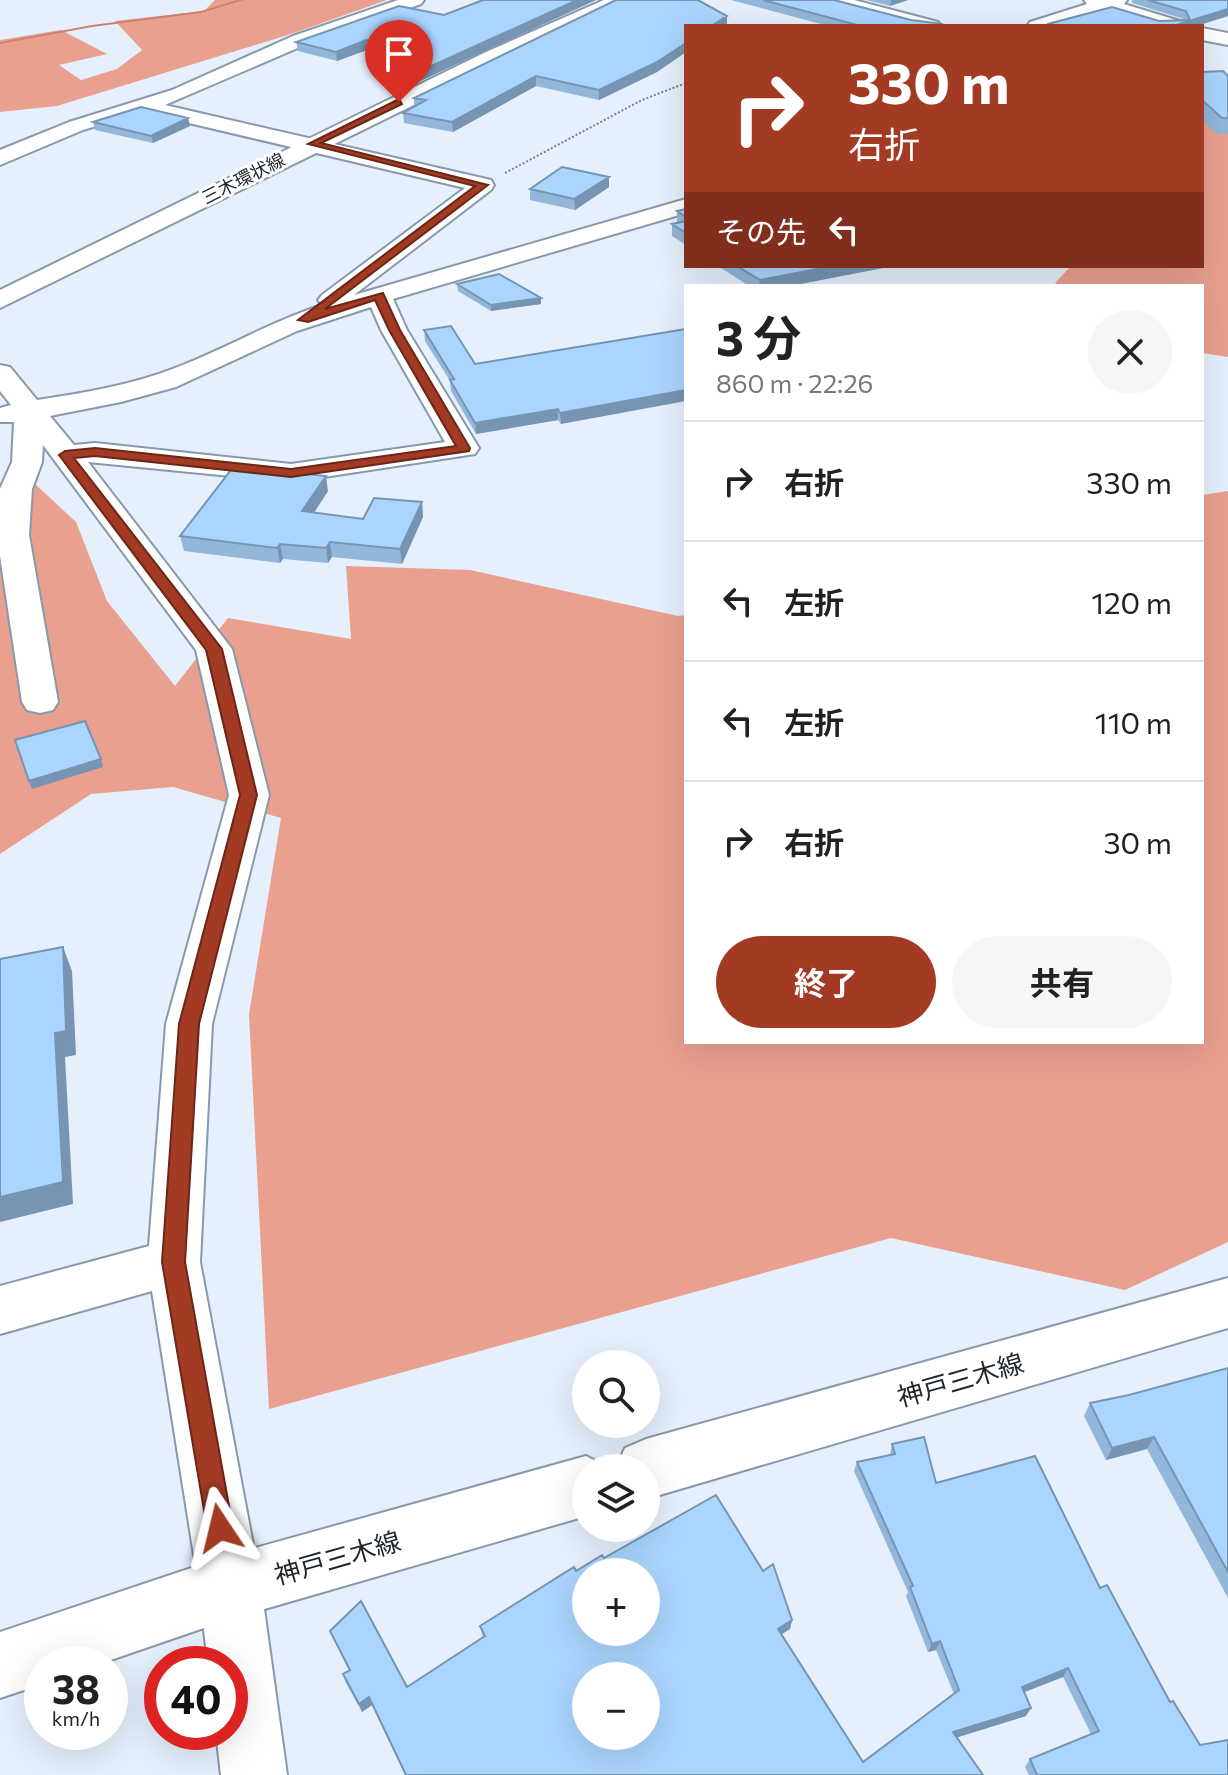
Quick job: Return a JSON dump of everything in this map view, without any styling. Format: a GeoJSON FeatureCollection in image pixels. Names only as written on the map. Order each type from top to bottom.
{"type":"FeatureCollection","features":[{"type":"Feature","properties":{"kind":"main road","name":"三木環状線"},"geometry":{"type":"LineString","coordinates":[[0,300],[493,56],[619,0]]}},
{"type":"Feature","properties":{"kind":"main road","name":"神戸三木線"},"geometry":{"type":"LineString","coordinates":[[660,1465],[1228,1303]]}},
{"type":"Feature","properties":{"kind":"main road","name":"神戸三木線"},"geometry":{"type":"LineString","coordinates":[[0,1665],[230,1587],[572,1490]]}},
{"type":"Feature","properties":{"kind":"street"},"geometry":{"type":"LineString","coordinates":[[0,158],[76,126],[179,94],[300,40],[415,0]]}},
{"type":"Feature","properties":{"kind":"street"},"geometry":{"type":"LineString","coordinates":[[834,0],[924,24]]}},
{"type":"Feature","properties":{"kind":"street"},"geometry":{"type":"LineString","coordinates":[[1042,24],[1105,1],[1171,24]]}},
{"type":"Feature","properties":{"kind":"street"},"geometry":{"type":"LineString","coordinates":[[1204,34],[1228,39]]}},
{"type":"Feature","properties":{"kind":"street"},"geometry":{"type":"LineString","coordinates":[[143,106],[483,185]]}},
{"type":"Feature","properties":{"kind":"street"},"geometry":{"type":"LineString","coordinates":[[304,320],[483,185]]}},
{"type":"Feature","properties":{"kind":"street"},"geometry":{"type":"LineString","coordinates":[[14,413],[105,399],[188,373],[260,335],[304,320],[684,207]]}},
{"type":"Feature","properties":{"kind":"street"},"geometry":{"type":"LineString","coordinates":[[65,455],[95,452],[291,473],[464,448],[394,330],[379,296]]}},
{"type":"Feature","properties":{"kind":"street"},"geometry":{"type":"LineString","coordinates":[[0,373],[27,462],[16,489],[13,535],[40,702]]}},
{"type":"Feature","properties":{"kind":"street"},"geometry":{"type":"LineString","coordinates":[[14,413],[65,455],[214,649],[249,795],[189,1024],[174,1262],[230,1587],[254,1775]]}},
{"type":"Feature","properties":{"kind":"street"},"geometry":{"type":"LineString","coordinates":[[0,1310],[174,1262]]}},
{"type":"Feature","properties":{"kind":"path"},"geometry":{"type":"LineString","coordinates":[[483,185],[642,100],[684,84]]}},
{"type":"Feature","properties":{"kind":"shaded area"},"geometry":{"type":"Polygon","coordinates":[[[215,0],[387,0],[291,34],[57,106],[0,112],[0,40],[61,30],[107,54],[59,65],[81,80],[117,69],[142,50],[115,21],[204,11],[215,0]]]}},
{"type":"Feature","properties":{"kind":"shaded area"},"geometry":{"type":"Polygon","coordinates":[[[1204,72],[1228,75],[1228,357],[1204,353],[1204,284],[1055,283],[1069,268],[1204,268],[1204,72]]]}},
{"type":"Feature","properties":{"kind":"shaded area"},"geometry":{"type":"Polygon","coordinates":[[[34,483],[76,522],[107,601],[175,686],[228,618],[351,639],[346,566],[470,570],[684,615],[684,1044],[1204,1044],[1204,495],[1228,491],[1228,1242],[1125,1290],[891,1238],[269,1409],[249,1014],[281,818],[173,787],[91,794],[0,854],[0,497],[34,483]]]}},
{"type":"Feature","properties":{"kind":"building"},"geometry":{"type":"Polygon","coordinates":[[[483,0],[577,0],[418,72],[380,43],[366,40],[336,52],[296,42],[399,6],[444,15],[483,0]]]}},
{"type":"Feature","properties":{"kind":"building"},"geometry":{"type":"Polygon","coordinates":[[[616,0],[698,0],[727,16],[714,24],[684,24],[684,44],[657,62],[599,90],[536,76],[452,122],[403,113],[426,100],[414,98],[616,0]]]}},
{"type":"Feature","properties":{"kind":"building"},"geometry":{"type":"Polygon","coordinates":[[[763,0],[834,0],[911,20],[943,24],[853,24],[763,0]]]}},
{"type":"Feature","properties":{"kind":"building"},"geometry":{"type":"Polygon","coordinates":[[[1148,0],[1228,0],[1228,9],[1179,24],[1048,24],[1112,7],[1159,21],[1190,20],[1186,11],[1148,0]]]}},
{"type":"Feature","properties":{"kind":"building"},"geometry":{"type":"Polygon","coordinates":[[[1223,71],[1228,76],[1228,118],[1222,118],[1204,102],[1204,72],[1223,71]]]}},
{"type":"Feature","properties":{"kind":"building"},"geometry":{"type":"Polygon","coordinates":[[[141,107],[188,118],[151,136],[93,122],[141,107]]]}},
{"type":"Feature","properties":{"kind":"building"},"geometry":{"type":"Polygon","coordinates":[[[562,167],[609,177],[574,199],[530,189],[562,167]]]}},
{"type":"Feature","properties":{"kind":"building"},"geometry":{"type":"Polygon","coordinates":[[[684,221],[684,232],[672,224],[684,221]]]}},
{"type":"Feature","properties":{"kind":"building"},"geometry":{"type":"Polygon","coordinates":[[[740,268],[823,268],[760,280],[740,268]]]}},
{"type":"Feature","properties":{"kind":"building"},"geometry":{"type":"Polygon","coordinates":[[[499,274],[541,298],[491,305],[457,284],[499,274]]]}},
{"type":"Feature","properties":{"kind":"building"},"geometry":{"type":"Polygon","coordinates":[[[451,326],[475,364],[684,329],[684,390],[560,413],[558,409],[475,423],[450,380],[454,379],[424,330],[451,326]]]}},
{"type":"Feature","properties":{"kind":"building"},"geometry":{"type":"Polygon","coordinates":[[[234,466],[326,476],[302,511],[363,519],[374,498],[422,502],[400,549],[330,542],[326,548],[280,544],[277,548],[180,536],[234,466]]]}},
{"type":"Feature","properties":{"kind":"building"},"geometry":{"type":"Polygon","coordinates":[[[85,721],[101,759],[29,781],[15,740],[85,721]]]}},
{"type":"Feature","properties":{"kind":"building"},"geometry":{"type":"Polygon","coordinates":[[[63,947],[66,1031],[55,1033],[63,1182],[0,1197],[0,959],[63,947]]]}},
{"type":"Feature","properties":{"kind":"building"},"geometry":{"type":"Polygon","coordinates":[[[1228,1368],[1228,1572],[1154,1437],[1112,1448],[1090,1403],[1228,1368]]]}},
{"type":"Feature","properties":{"kind":"building"},"geometry":{"type":"Polygon","coordinates":[[[924,1437],[936,1483],[1035,1456],[1100,1588],[1107,1585],[1170,1702],[1173,1701],[1200,1745],[1228,1740],[1228,1775],[1037,1775],[1030,1759],[1099,1731],[1068,1668],[1022,1687],[1031,1708],[953,1732],[983,1775],[406,1775],[369,1697],[359,1704],[343,1674],[350,1670],[330,1631],[361,1601],[407,1687],[485,1636],[480,1626],[572,1568],[572,1646],[660,1646],[660,1558],[604,1558],[632,1542],[660,1542],[660,1526],[716,1495],[763,1571],[773,1564],[792,1620],[778,1629],[863,1762],[959,1690],[940,1641],[932,1644],[910,1587],[913,1586],[857,1462],[895,1454],[892,1444],[924,1437]]]}},
{"type":"Feature","properties":{"kind":"waterway"},"geometry":{"type":"LineString","coordinates":[[0,43],[92,26],[201,12],[242,0]]}},
{"type":"Feature","properties":{"kind":"route"},"geometry":{"type":"LineString","coordinates":[[220,1528],[174,1262],[189,1024],[249,795],[214,649],[65,455],[95,452],[291,473],[464,448],[394,330],[379,296],[304,320],[483,185],[312,144],[399,102]]}}]}
